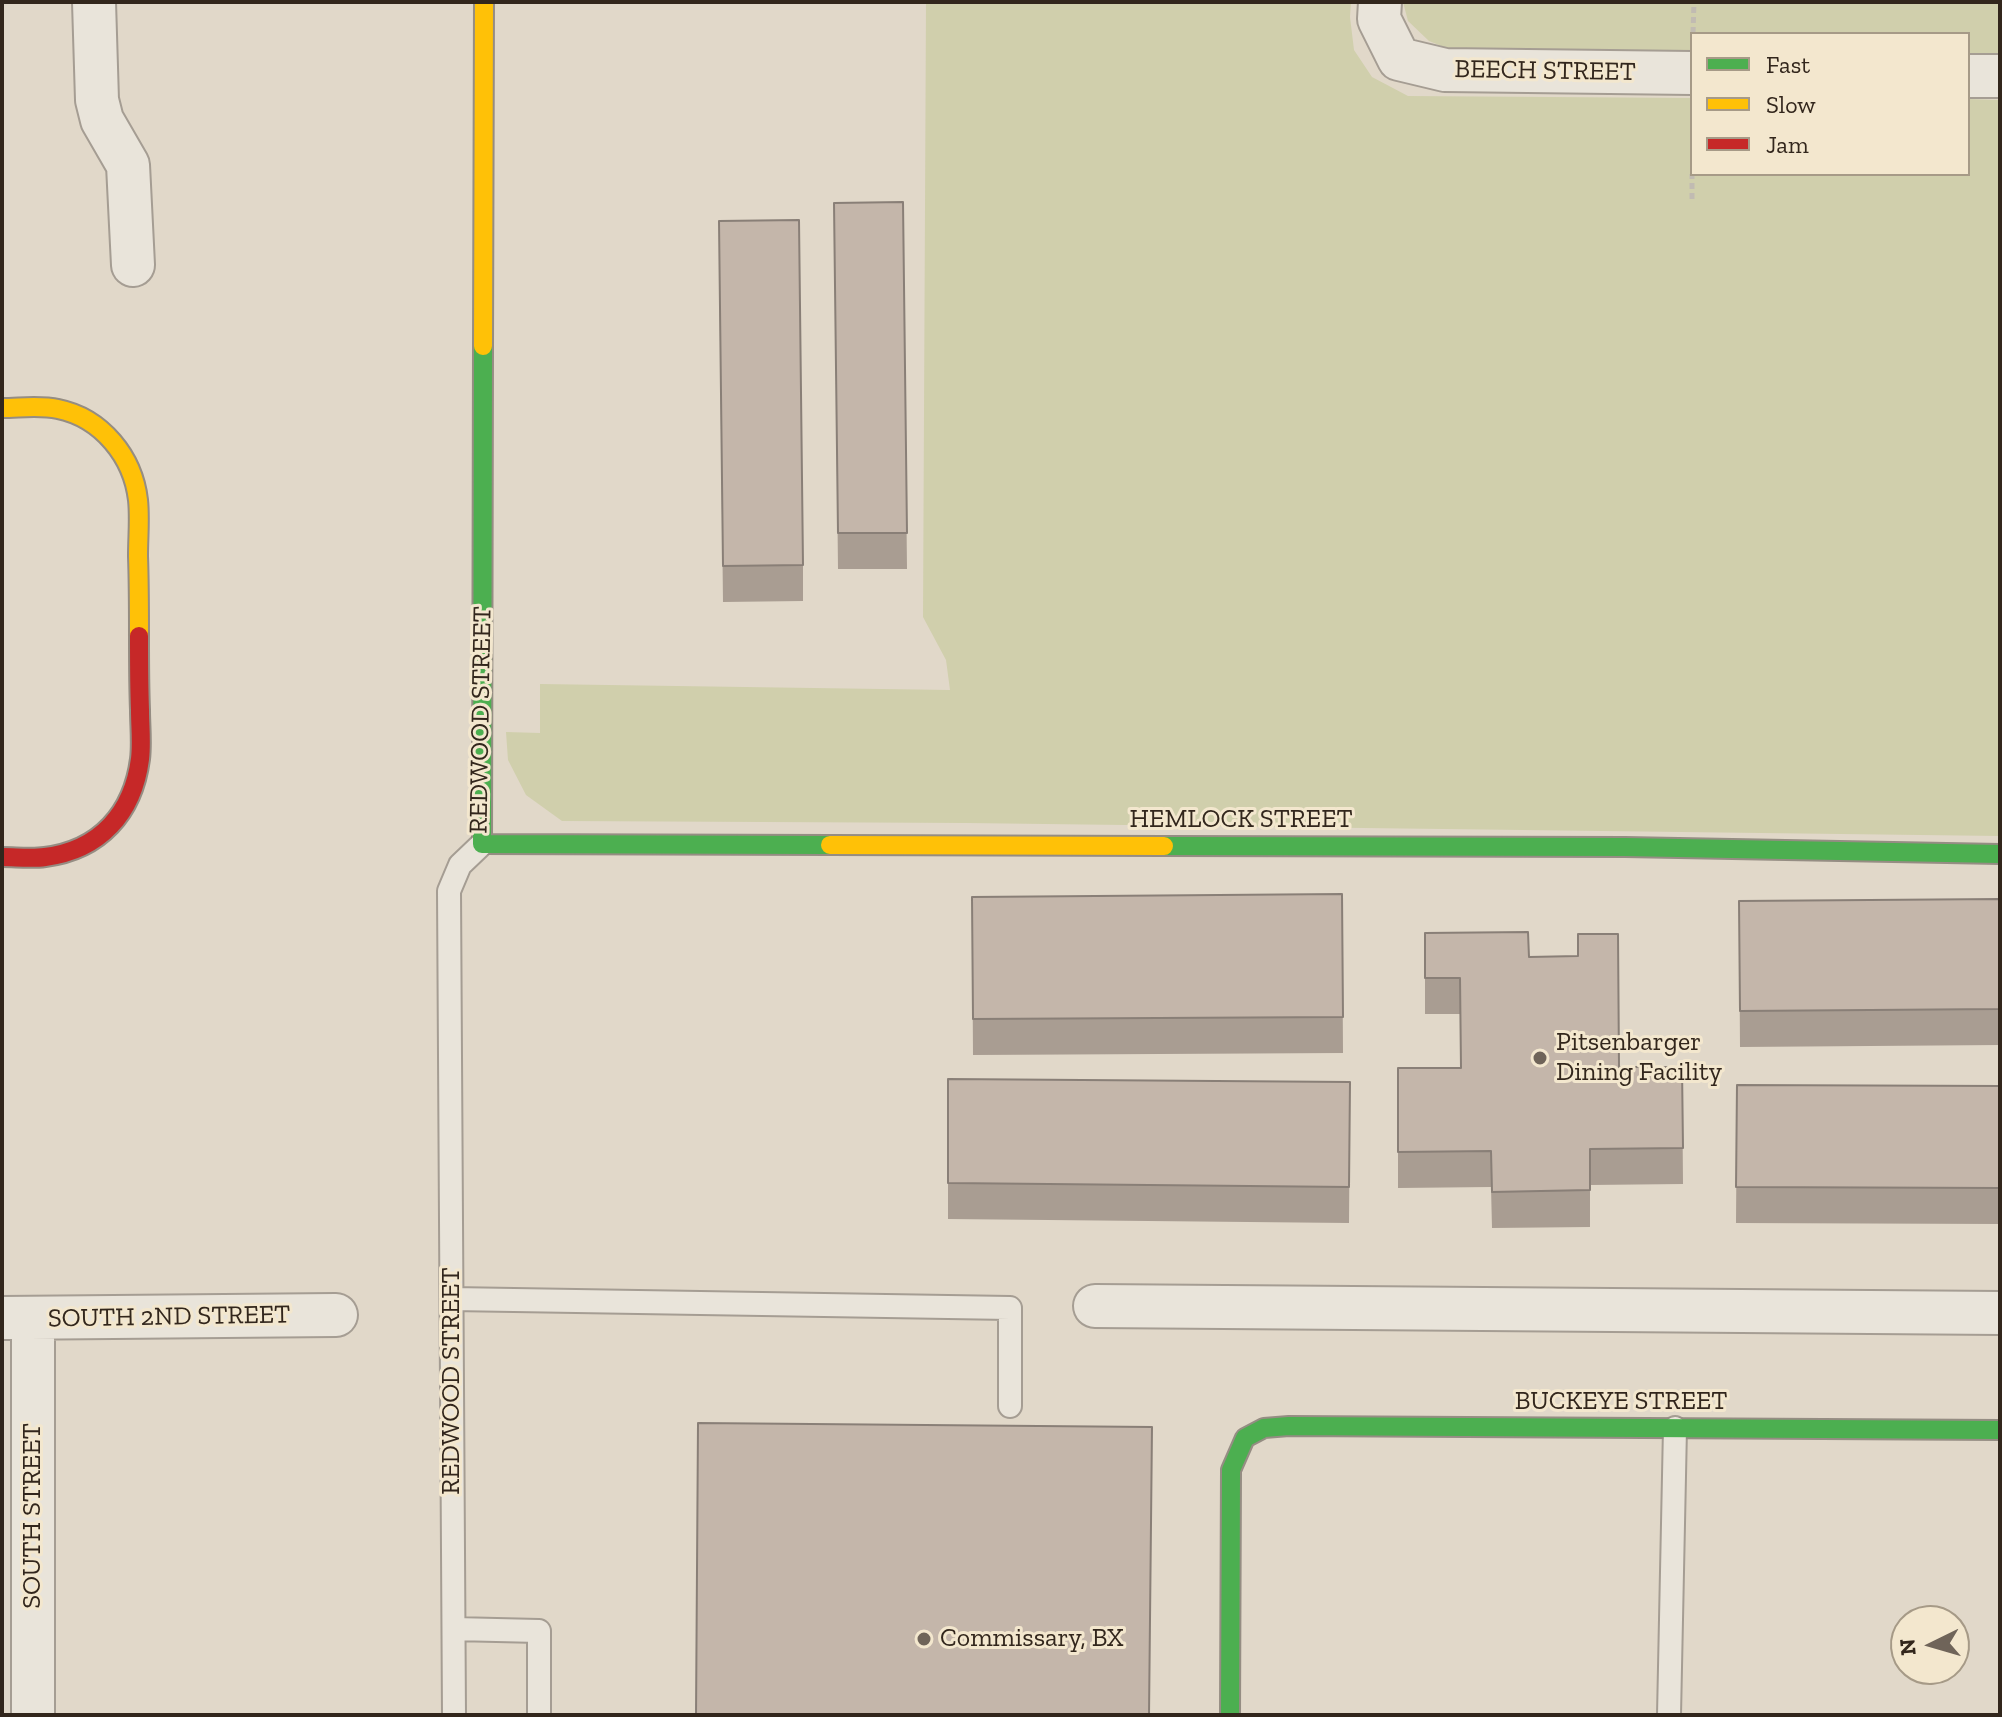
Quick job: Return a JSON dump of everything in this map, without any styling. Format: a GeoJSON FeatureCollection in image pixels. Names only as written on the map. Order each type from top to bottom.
{"type":"FeatureCollection","features":[{"type":"Feature","properties":{"kind":"street"},"geometry":{"type":"LineString","coordinates":[[94,2],[97,100],[102,120],[128,165],[133,265]]}},
{"type":"Feature","properties":{"kind":"street","name":"REDWOOD STREET"},"geometry":{"type":"LineString","coordinates":[[482,844],[484,2]]}},
{"type":"Feature","properties":{"kind":"street","name":"BEECH STREET"},"geometry":{"type":"LineString","coordinates":[[1380,2],[1379,19],[1399,59],[1445,70],[1690,73]]}},
{"type":"Feature","properties":{"kind":"street"},"geometry":{"type":"LineString","coordinates":[[1970,76],[2000,76]]}},
{"type":"Feature","properties":{"kind":"street"},"geometry":{"type":"LineString","coordinates":[[2,408],[38,407],[62,410],[83,418],[103,431],[120,449],[131,471],[138,501],[140,757],[136,782],[126,806],[111,826],[91,842],[69,852],[43,858],[2,857]]}},
{"type":"Feature","properties":{"kind":"street","name":"HEMLOCK STREET"},"geometry":{"type":"LineString","coordinates":[[482,844],[1625,847],[2000,854]]}},
{"type":"Feature","properties":{"kind":"street"},"geometry":{"type":"LineString","coordinates":[[1095,1306],[2000,1313]]}},
{"type":"Feature","properties":{"kind":"street","name":"SOUTH 2ND STREET"},"geometry":{"type":"LineString","coordinates":[[17,1318],[336,1315]]}},
{"type":"Feature","properties":{"kind":"street","name":"SOUTH STREET"},"geometry":{"type":"LineString","coordinates":[[17,1318],[33,1715]]}},
{"type":"Feature","properties":{"kind":"street","name":"BUCKEYE STREET"},"geometry":{"type":"LineString","coordinates":[[1230,1715],[1231,1470],[1245,1438],[1264,1428],[2000,1430]]}},
{"type":"Feature","properties":{"kind":"lane","name":"REDWOOD STREET"},"geometry":{"type":"LineString","coordinates":[[454,1715],[449,891],[460,865],[482,844]]}},
{"type":"Feature","properties":{"kind":"lane"},"geometry":{"type":"LineString","coordinates":[[452,1299],[1010,1308],[1010,1406]]}},
{"type":"Feature","properties":{"kind":"lane"},"geometry":{"type":"LineString","coordinates":[[1669,1715],[1675,1428]]}},
{"type":"Feature","properties":{"kind":"lane"},"geometry":{"type":"LineString","coordinates":[[454,1629],[539,1631],[539,1715]]}},
{"type":"Feature","properties":{"kind":"path"},"geometry":{"type":"LineString","coordinates":[[1693,32],[1694,2]]}},
{"type":"Feature","properties":{"kind":"path"},"geometry":{"type":"LineString","coordinates":[[1692,176],[1692,199]]}},
{"type":"Feature","properties":{"kind":"green space"},"geometry":{"type":"Polygon","coordinates":[[[926,2],[1351,2],[1354,50],[1372,77],[1408,96],[1690,98],[1690,176],[1970,176],[1970,99],[2000,100],[2000,836],[562,821],[526,795],[508,760],[506,732],[540,733],[540,684],[950,690],[946,660],[923,617],[926,2]]]}},
{"type":"Feature","properties":{"kind":"green space"},"geometry":{"type":"Polygon","coordinates":[[[1403,2],[2000,2],[2000,56],[1970,56],[1970,32],[1690,32],[1690,52],[1449,49],[1429,41],[1408,21],[1403,2]]]}},
{"type":"Feature","properties":{"kind":"building"},"geometry":{"type":"Polygon","coordinates":[[[903,202],[907,533],[838,533],[834,203],[903,202]]]}},
{"type":"Feature","properties":{"kind":"building"},"geometry":{"type":"Polygon","coordinates":[[[799,220],[803,565],[723,566],[719,221],[799,220]]]}},
{"type":"Feature","properties":{"kind":"building"},"geometry":{"type":"Polygon","coordinates":[[[1342,894],[1343,1017],[973,1019],[972,897],[1342,894]]]}},
{"type":"Feature","properties":{"kind":"building"},"geometry":{"type":"Polygon","coordinates":[[[2000,899],[2000,1009],[1740,1011],[1739,901],[2000,899]]]}},
{"type":"Feature","properties":{"kind":"building","name":"Pitsenbarger Dining Facility"},"geometry":{"type":"Polygon","coordinates":[[[1528,932],[1529,957],[1578,956],[1578,934],[1618,934],[1619,1067],[1682,1067],[1683,1148],[1590,1149],[1590,1190],[1492,1192],[1491,1151],[1398,1152],[1398,1068],[1461,1068],[1460,978],[1425,978],[1425,933],[1528,932]]]}},
{"type":"Feature","properties":{"kind":"building"},"geometry":{"type":"Polygon","coordinates":[[[948,1079],[1350,1082],[1349,1187],[948,1183],[948,1079]]]}},
{"type":"Feature","properties":{"kind":"building"},"geometry":{"type":"Polygon","coordinates":[[[1737,1085],[2000,1086],[2000,1188],[1736,1187],[1737,1085]]]}},
{"type":"Feature","properties":{"kind":"building","name":"Commissary, BX"},"geometry":{"type":"Polygon","coordinates":[[[698,1423],[1152,1427],[1149,1715],[696,1715],[698,1423]]]}},
{"type":"Feature","properties":{"kind":"traffic: fast"},"geometry":{"type":"LineString","coordinates":[[483,346],[482,844],[830,845]]}},
{"type":"Feature","properties":{"kind":"traffic: fast"},"geometry":{"type":"LineString","coordinates":[[1164,846],[1625,847],[2000,854]]}},
{"type":"Feature","properties":{"kind":"traffic: fast"},"geometry":{"type":"LineString","coordinates":[[1230,1715],[1231,1470],[1245,1438],[1264,1428],[2000,1430]]}},
{"type":"Feature","properties":{"kind":"traffic: slow"},"geometry":{"type":"LineString","coordinates":[[483,346],[484,2]]}},
{"type":"Feature","properties":{"kind":"traffic: slow"},"geometry":{"type":"LineString","coordinates":[[2,408],[44,407],[74,414],[101,430],[122,455],[130,469],[138,500],[139,636]]}},
{"type":"Feature","properties":{"kind":"traffic: slow"},"geometry":{"type":"LineString","coordinates":[[830,845],[1164,846]]}},
{"type":"Feature","properties":{"kind":"traffic: jam"},"geometry":{"type":"LineString","coordinates":[[2,857],[40,858],[65,853],[97,837],[121,812],[130,796],[140,759],[139,636]]}},
{"type":"Feature","properties":{"kind":"place","name":"Pitsenbarger Dining Facility"},"geometry":{"type":"Point","coordinates":[1540,1058]}},
{"type":"Feature","properties":{"kind":"place","name":"Commissary, BX"},"geometry":{"type":"Point","coordinates":[924,1639]}}]}
